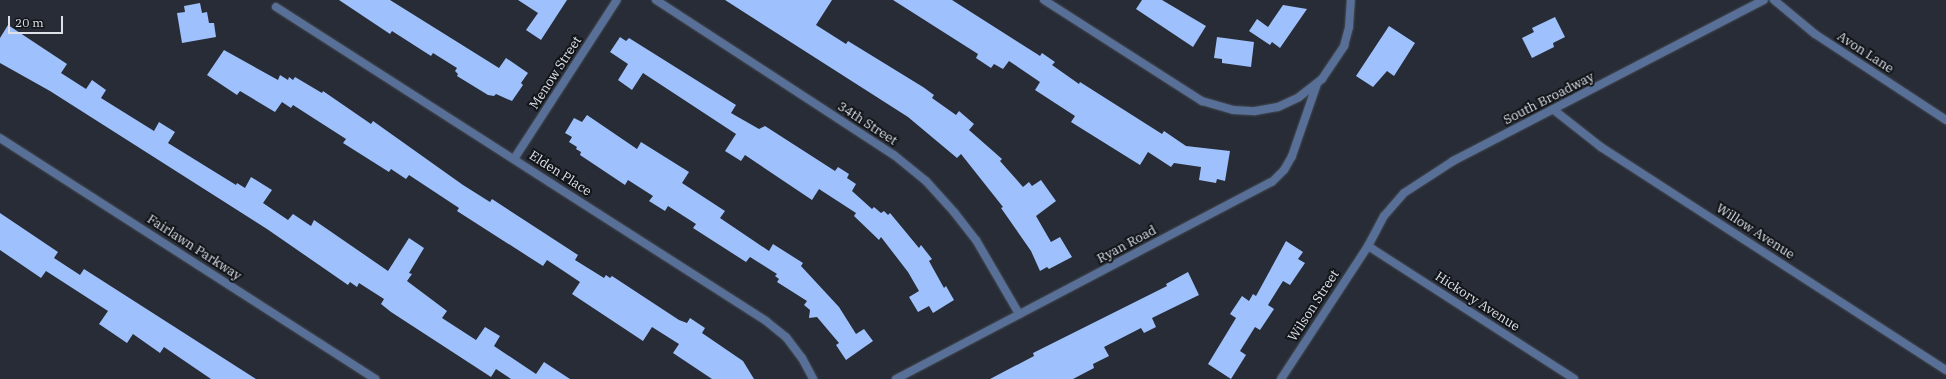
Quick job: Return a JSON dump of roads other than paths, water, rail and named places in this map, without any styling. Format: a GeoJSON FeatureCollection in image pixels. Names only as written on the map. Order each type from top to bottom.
{"type":"FeatureCollection","features":[{"type":"Feature","properties":{"kind":"street","name":"Menow Street"},"geometry":{"type":"LineString","coordinates":[[514,159],[617,0]]}},
{"type":"Feature","properties":{"kind":"street","name":"34th Street"},"geometry":{"type":"LineString","coordinates":[[656,0],[894,155],[926,182],[954,212],[976,240],[1019,314]]}},
{"type":"Feature","properties":{"kind":"street"},"geometry":{"type":"LineString","coordinates":[[1044,0],[1210,104],[1233,110],[1255,111],[1278,107],[1299,97],[1317,84],[1334,64],[1344,46],[1349,27],[1351,0]]}},
{"type":"Feature","properties":{"kind":"street","name":"South Broadway"},"geometry":{"type":"LineString","coordinates":[[1368,246],[1384,216],[1404,193],[1426,177],[1764,0]]}},
{"type":"Feature","properties":{"kind":"street","name":"Avon Lane"},"geometry":{"type":"LineString","coordinates":[[1774,0],[1815,34],[1946,120]]}},
{"type":"Feature","properties":{"kind":"street","name":"Elden Place"},"geometry":{"type":"LineString","coordinates":[[276,7],[766,321],[786,337],[802,358],[813,379]]}},
{"type":"Feature","properties":{"kind":"street","name":"Ryan Road"},"geometry":{"type":"LineString","coordinates":[[896,379],[1272,182],[1284,170],[1292,156],[1317,84]]}},
{"type":"Feature","properties":{"kind":"street","name":"Willow Avenue"},"geometry":{"type":"LineString","coordinates":[[1554,110],[1601,147],[1946,370]]}},
{"type":"Feature","properties":{"kind":"street","name":"Fairlawn Parkway"},"geometry":{"type":"LineString","coordinates":[[0,138],[375,379]]}},
{"type":"Feature","properties":{"kind":"street","name":"Wilson Street"},"geometry":{"type":"LineString","coordinates":[[1281,379],[1368,246]]}},
{"type":"Feature","properties":{"kind":"street","name":"Hickory Avenue"},"geometry":{"type":"LineString","coordinates":[[1368,246],[1574,379]]}}]}
